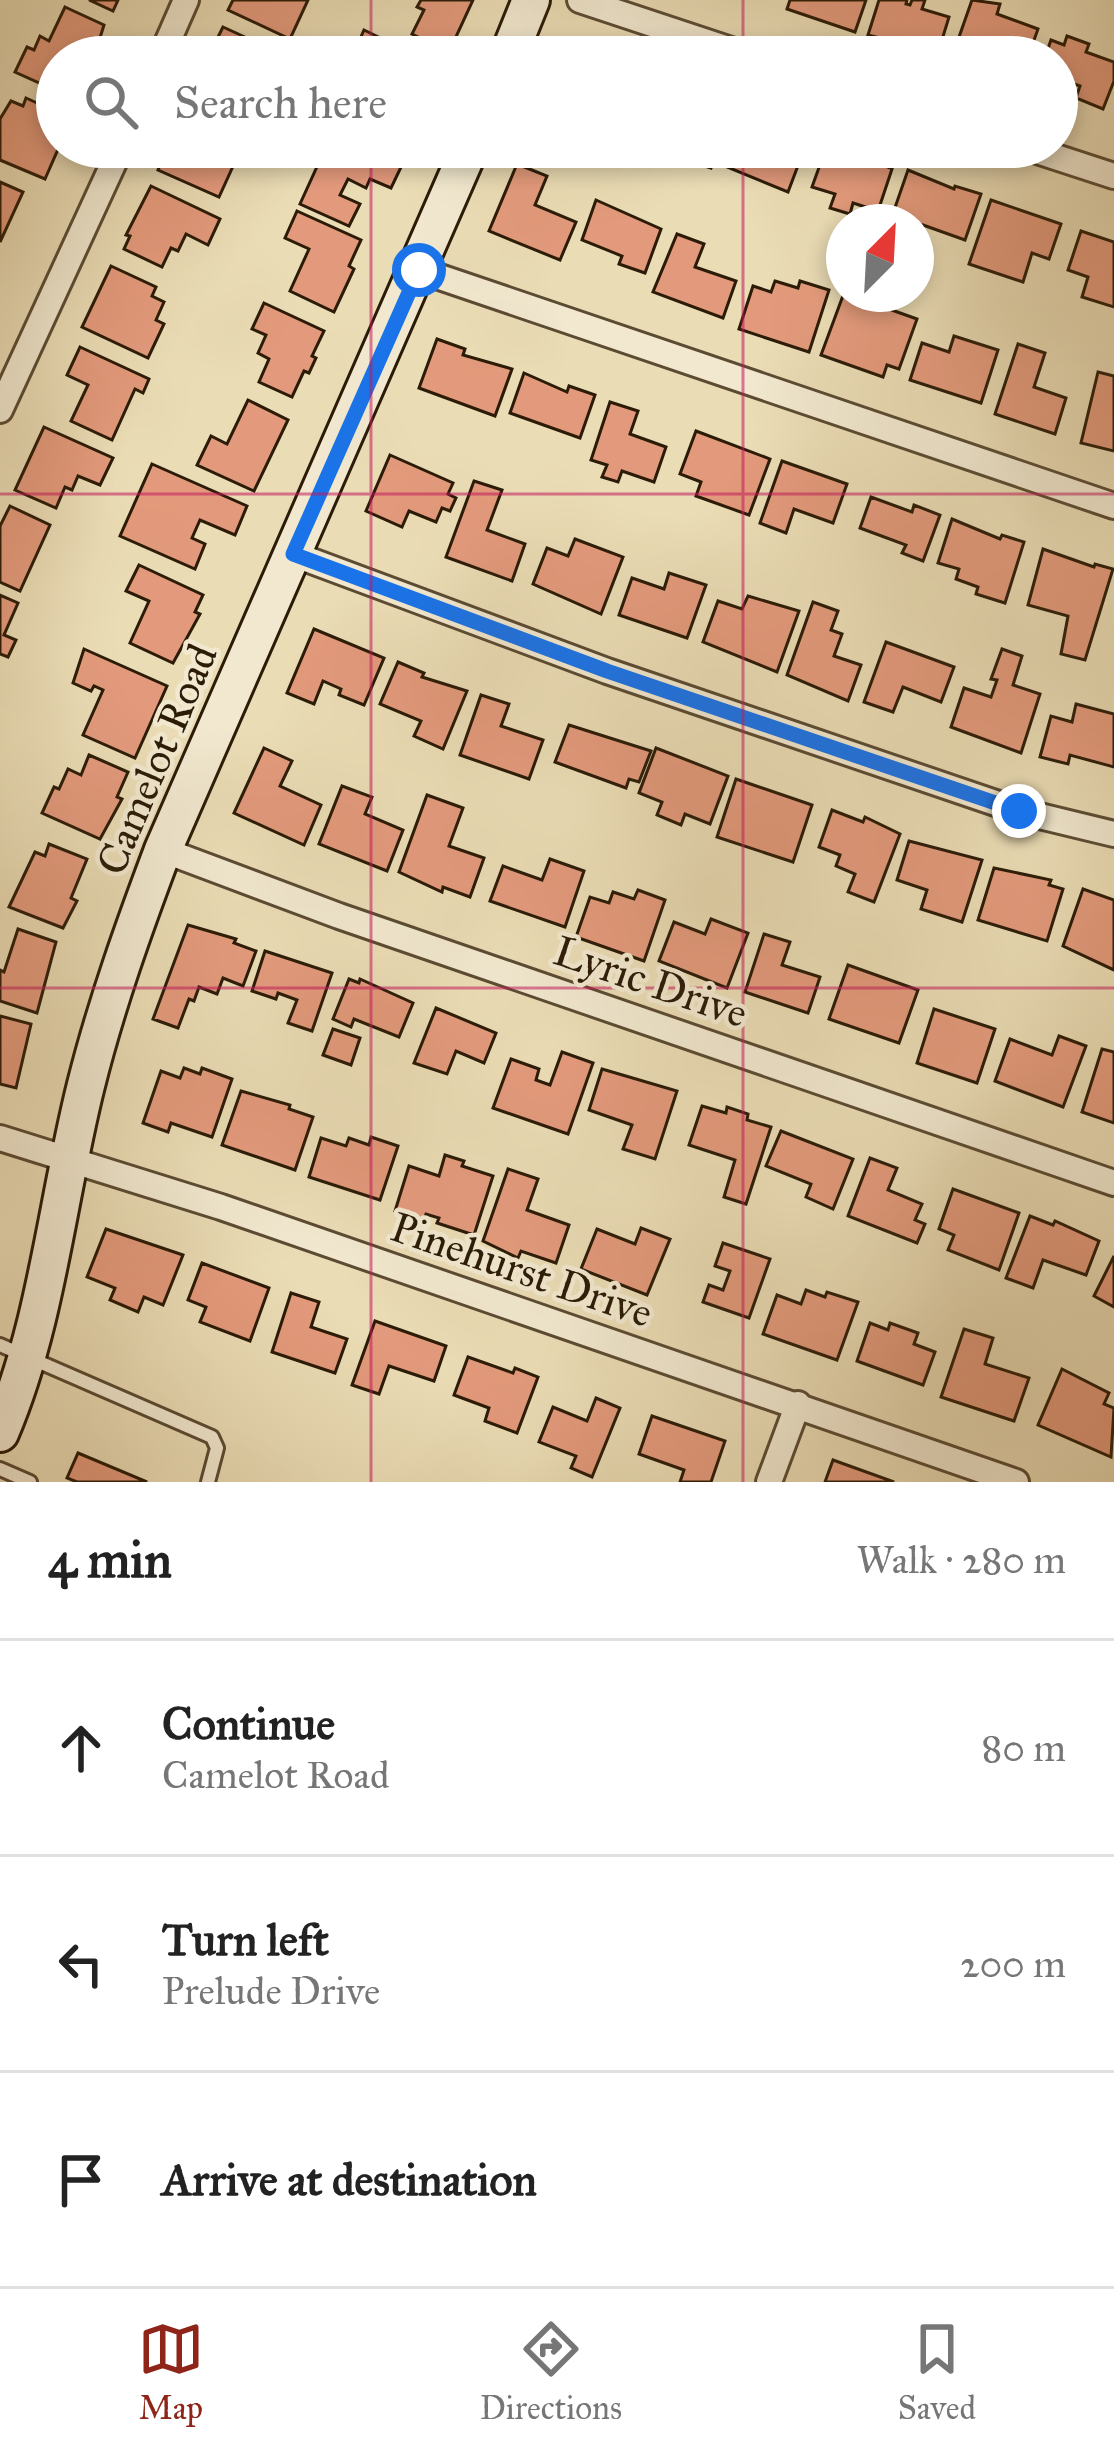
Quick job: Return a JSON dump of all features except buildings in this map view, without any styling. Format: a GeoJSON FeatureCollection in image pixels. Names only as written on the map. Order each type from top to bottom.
{"type":"FeatureCollection","features":[{"type":"Feature","properties":{"kind":"street"},"geometry":{"type":"LineString","coordinates":[[170,36],[186,0]]}},
{"type":"Feature","properties":{"kind":"street"},"geometry":{"type":"LineString","coordinates":[[516,36],[531,0]]}},
{"type":"Feature","properties":{"kind":"street"},"geometry":{"type":"LineString","coordinates":[[580,0],[689,36]]}},
{"type":"Feature","properties":{"kind":"street"},"geometry":{"type":"LineString","coordinates":[[1078,164],[1114,176]]}},
{"type":"Feature","properties":{"kind":"street"},"geometry":{"type":"LineString","coordinates":[[0,410],[111,168]]}},
{"type":"Feature","properties":{"kind":"street","name":"Camelot Road"},"geometry":{"type":"LineString","coordinates":[[0,1432],[13,1351],[128,943],[164,850],[461,168]]}},
{"type":"Feature","properties":{"kind":"street"},"geometry":{"type":"LineString","coordinates":[[419,270],[1114,506]]}},
{"type":"Feature","properties":{"kind":"street"},"geometry":{"type":"LineString","coordinates":[[293,554],[607,671],[1019,811],[1114,834]]}},
{"type":"Feature","properties":{"kind":"street","name":"Lyric Drive"},"geometry":{"type":"LineString","coordinates":[[164,850],[339,916],[1114,1183]]}},
{"type":"Feature","properties":{"kind":"street","name":"Pinehurst Drive"},"geometry":{"type":"LineString","coordinates":[[0,1138],[799,1404],[1016,1482]]}},
{"type":"Feature","properties":{"kind":"street"},"geometry":{"type":"LineString","coordinates":[[769,1482],[799,1404]]}},
{"type":"Feature","properties":{"kind":"lane"},"geometry":{"type":"LineString","coordinates":[[13,1351],[212,1437],[218,1448],[208,1482]]}},
{"type":"Feature","properties":{"kind":"lane"},"geometry":{"type":"LineString","coordinates":[[0,1468],[31,1482]]}},
{"type":"Feature","properties":{"kind":"route"},"geometry":{"type":"LineString","coordinates":[[419,270],[293,554],[607,671],[1019,811]]}}]}
